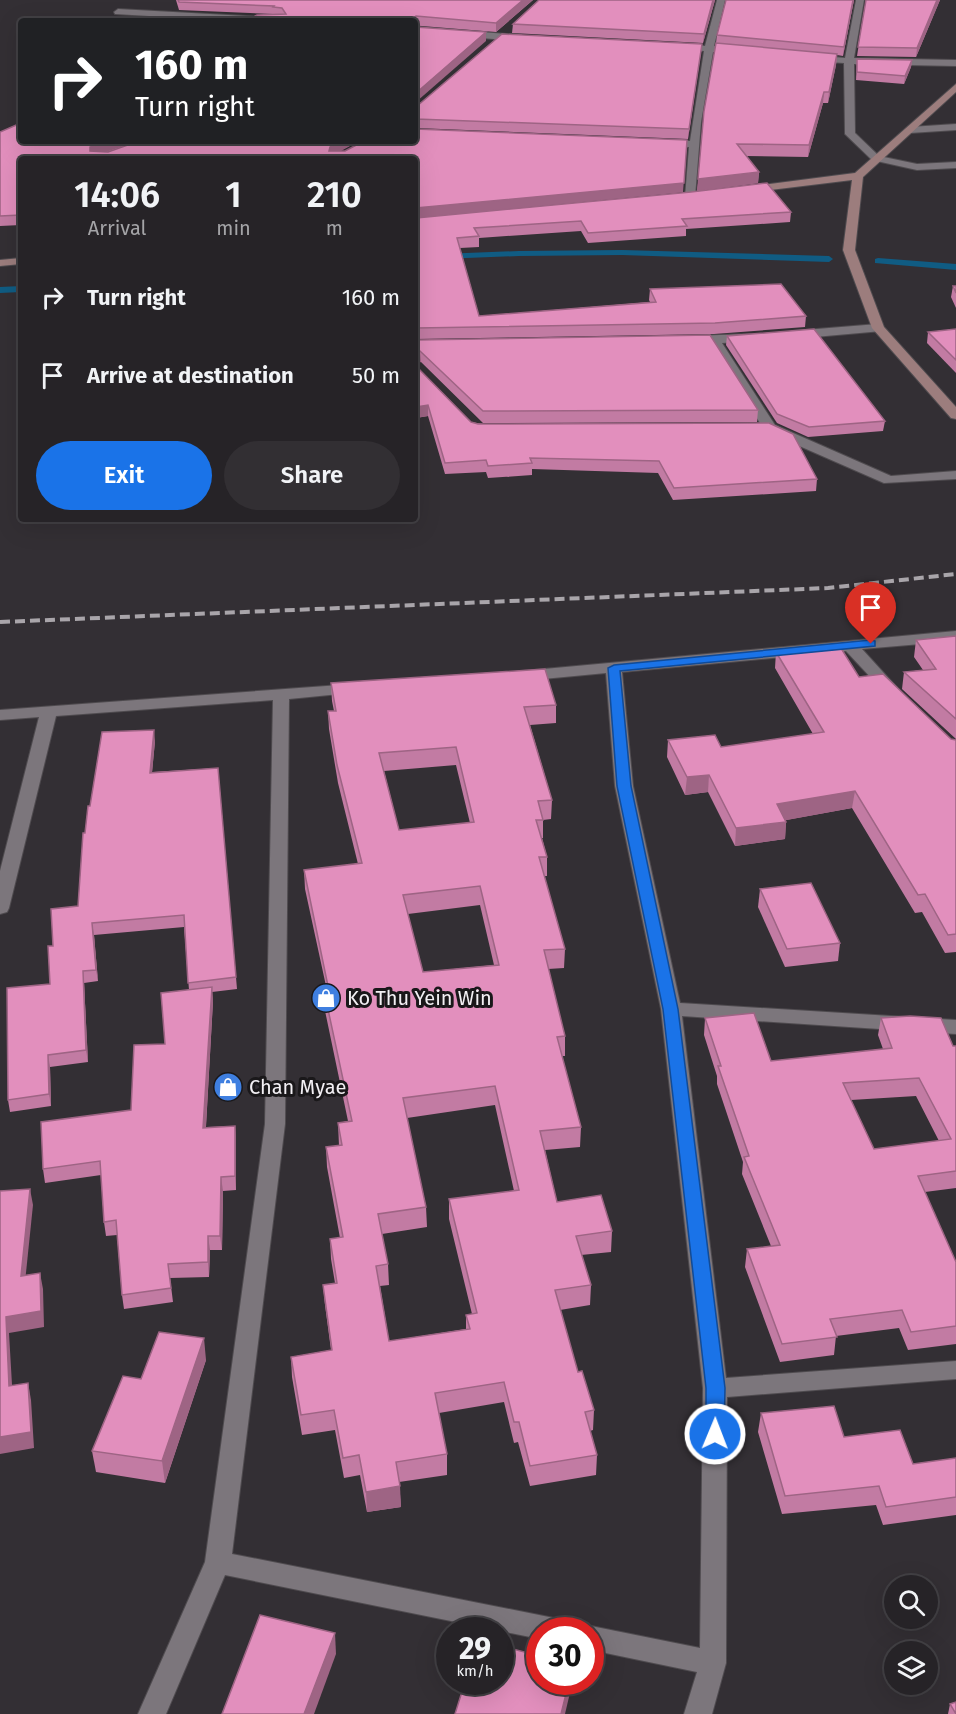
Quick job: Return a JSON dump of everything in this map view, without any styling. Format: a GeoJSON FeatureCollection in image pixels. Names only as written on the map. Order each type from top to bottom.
{"type":"FeatureCollection","features":[{"type":"Feature","properties":{"kind":"street"},"geometry":{"type":"LineString","coordinates":[[690,197],[693,144],[707,48],[721,0]]}},
{"type":"Feature","properties":{"kind":"street"},"geometry":{"type":"LineString","coordinates":[[860,0],[849,61],[850,134],[876,158],[917,167],[956,165]]}},
{"type":"Feature","properties":{"kind":"street"},"geometry":{"type":"LineString","coordinates":[[118,12],[227,18]]}},
{"type":"Feature","properties":{"kind":"street"},"geometry":{"type":"LineString","coordinates":[[418,30],[496,40],[534,39]]}},
{"type":"Feature","properties":{"kind":"street"},"geometry":{"type":"LineString","coordinates":[[496,40],[508,30]]}},
{"type":"Feature","properties":{"kind":"street"},"geometry":{"type":"LineString","coordinates":[[672,46],[742,51]]}},
{"type":"Feature","properties":{"kind":"street"},"geometry":{"type":"LineString","coordinates":[[802,57],[849,61],[956,63]]}},
{"type":"Feature","properties":{"kind":"street"},"geometry":{"type":"LineString","coordinates":[[735,192],[858,176],[956,87]]}},
{"type":"Feature","properties":{"kind":"street"},"geometry":{"type":"LineString","coordinates":[[910,130],[956,127]]}},
{"type":"Feature","properties":{"kind":"street"},"geometry":{"type":"LineString","coordinates":[[658,143],[693,144]]}},
{"type":"Feature","properties":{"kind":"street"},"geometry":{"type":"LineString","coordinates":[[858,176],[849,250],[878,328],[956,415]]}},
{"type":"Feature","properties":{"kind":"street"},"geometry":{"type":"LineString","coordinates":[[0,263],[18,261]]}},
{"type":"Feature","properties":{"kind":"street"},"geometry":{"type":"LineString","coordinates":[[784,335],[878,328]]}},
{"type":"Feature","properties":{"kind":"street"},"geometry":{"type":"LineString","coordinates":[[680,340],[761,337]]}},
{"type":"Feature","properties":{"kind":"street"},"geometry":{"type":"LineString","coordinates":[[714,340],[765,428],[889,480],[956,475]]}},
{"type":"Feature","properties":{"kind":"street"},"geometry":{"type":"LineString","coordinates":[[507,677],[956,636]]}},
{"type":"Feature","properties":{"kind":"street"},"geometry":{"type":"LineString","coordinates":[[850,646],[907,707]]}},
{"type":"Feature","properties":{"kind":"street"},"geometry":{"type":"LineString","coordinates":[[614,668],[624,786],[670,1009],[716,1388],[713,1663],[698,1714]]}},
{"type":"Feature","properties":{"kind":"street"},"geometry":{"type":"LineString","coordinates":[[0,715],[364,688]]}},
{"type":"Feature","properties":{"kind":"street"},"geometry":{"type":"LineString","coordinates":[[152,1714],[218,1563],[275,1124],[281,694]]}},
{"type":"Feature","properties":{"kind":"street"},"geometry":{"type":"LineString","coordinates":[[0,908],[48,713]]}},
{"type":"Feature","properties":{"kind":"street"},"geometry":{"type":"LineString","coordinates":[[670,1009],[956,1027]]}},
{"type":"Feature","properties":{"kind":"street"},"geometry":{"type":"LineString","coordinates":[[716,1388],[956,1370]]}},
{"type":"Feature","properties":{"kind":"street"},"geometry":{"type":"LineString","coordinates":[[218,1563],[526,1624]]}},
{"type":"Feature","properties":{"kind":"street"},"geometry":{"type":"LineString","coordinates":[[604,1641],[713,1663]]}},
{"type":"Feature","properties":{"kind":"building"},"geometry":{"type":"Polygon","coordinates":[[[178,0],[523,0],[496,23],[416,16],[414,18],[252,18],[257,15],[286,14],[282,8],[274,6],[179,2],[178,0]]]}},
{"type":"Feature","properties":{"kind":"building"},"geometry":{"type":"Polygon","coordinates":[[[539,0],[713,0],[704,34],[513,24],[539,0]]]}},
{"type":"Feature","properties":{"kind":"building"},"geometry":{"type":"Polygon","coordinates":[[[726,0],[853,0],[844,47],[717,35],[726,0]]]}},
{"type":"Feature","properties":{"kind":"building"},"geometry":{"type":"Polygon","coordinates":[[[866,0],[937,0],[917,48],[858,47],[866,0]]]}},
{"type":"Feature","properties":{"kind":"building"},"geometry":{"type":"Polygon","coordinates":[[[418,27],[486,32],[418,91],[418,27]]]}},
{"type":"Feature","properties":{"kind":"building"},"geometry":{"type":"Polygon","coordinates":[[[502,34],[702,44],[689,129],[418,119],[418,105],[502,34]]]}},
{"type":"Feature","properties":{"kind":"building"},"geometry":{"type":"Polygon","coordinates":[[[716,43],[837,54],[829,92],[824,92],[809,145],[737,144],[759,172],[698,179],[704,111],[716,43]]]}},
{"type":"Feature","properties":{"kind":"building"},"geometry":{"type":"Polygon","coordinates":[[[857,59],[912,60],[905,76],[857,72],[857,59]]]}},
{"type":"Feature","properties":{"kind":"building"},"geometry":{"type":"Polygon","coordinates":[[[18,124],[18,144],[100,144],[90,147],[90,151],[108,152],[131,144],[336,144],[330,147],[329,151],[345,151],[358,144],[418,144],[418,129],[687,140],[684,183],[418,208],[418,156],[18,156],[18,215],[0,216],[0,132],[18,124]]]}},
{"type":"Feature","properties":{"kind":"building"},"geometry":{"type":"Polygon","coordinates":[[[767,183],[791,212],[682,219],[687,226],[588,233],[581,221],[474,228],[479,236],[457,238],[479,316],[656,302],[650,289],[781,284],[806,316],[715,323],[418,328],[418,218],[767,183]]]}},
{"type":"Feature","properties":{"kind":"building"},"geometry":{"type":"Polygon","coordinates":[[[814,329],[885,421],[809,427],[777,414],[727,336],[814,329]]]}},
{"type":"Feature","properties":{"kind":"building"},"geometry":{"type":"Polygon","coordinates":[[[956,329],[956,360],[928,332],[956,329]]]}},
{"type":"Feature","properties":{"kind":"building"},"geometry":{"type":"Polygon","coordinates":[[[710,335],[758,410],[483,411],[418,352],[418,340],[710,335]]]}},
{"type":"Feature","properties":{"kind":"building"},"geometry":{"type":"Polygon","coordinates":[[[418,368],[471,422],[478,424],[769,423],[793,434],[817,479],[674,488],[659,461],[530,458],[532,463],[488,466],[486,460],[445,463],[428,405],[418,407],[418,368]]]}},
{"type":"Feature","properties":{"kind":"building"},"geometry":{"type":"Polygon","coordinates":[[[956,636],[956,719],[904,672],[936,669],[916,640],[956,636]]]}},
{"type":"Feature","properties":{"kind":"building"},"geometry":{"type":"Polygon","coordinates":[[[839,645],[859,677],[883,674],[951,739],[956,740],[956,934],[948,935],[925,894],[918,895],[855,791],[777,804],[786,822],[736,828],[709,775],[687,777],[668,740],[715,735],[721,747],[824,732],[776,652],[839,645]]]}},
{"type":"Feature","properties":{"kind":"building"},"geometry":{"type":"Polygon","coordinates":[[[545,669],[556,705],[524,707],[552,800],[538,801],[543,820],[536,820],[547,857],[539,857],[565,949],[544,950],[565,1036],[557,1037],[581,1127],[540,1131],[557,1202],[601,1195],[612,1231],[576,1236],[591,1285],[555,1290],[578,1372],[582,1371],[594,1410],[585,1412],[597,1455],[530,1466],[519,1422],[514,1422],[504,1382],[435,1393],[447,1454],[396,1462],[400,1486],[366,1492],[359,1455],[343,1458],[334,1410],[301,1415],[291,1357],[332,1350],[323,1285],[337,1283],[330,1239],[343,1237],[326,1147],[342,1145],[338,1123],[352,1121],[323,986],[328,986],[304,870],[362,863],[337,765],[328,711],[336,711],[331,683],[545,669]],[[456,747],[379,753],[399,830],[474,822],[456,747]],[[480,886],[403,895],[423,972],[499,965],[480,886]],[[495,1086],[403,1098],[426,1207],[378,1214],[388,1264],[376,1266],[389,1341],[470,1329],[466,1315],[477,1313],[449,1199],[519,1190],[495,1086]]]}},
{"type":"Feature","properties":{"kind":"building"},"geometry":{"type":"Polygon","coordinates":[[[154,730],[150,773],[218,768],[236,977],[188,983],[184,915],[92,923],[96,970],[83,971],[86,1050],[48,1055],[49,1094],[8,1100],[7,988],[50,984],[48,946],[53,946],[51,909],[78,906],[83,833],[85,833],[102,732],[154,730]]]}},
{"type":"Feature","properties":{"kind":"building"},"geometry":{"type":"Polygon","coordinates":[[[811,883],[840,943],[787,949],[760,889],[811,883]]]}},
{"type":"Feature","properties":{"kind":"building"},"geometry":{"type":"Polygon","coordinates":[[[212,987],[203,1128],[235,1126],[235,1176],[221,1177],[220,1236],[208,1236],[208,1262],[168,1264],[171,1288],[122,1295],[116,1220],[104,1222],[100,1161],[43,1169],[41,1122],[131,1110],[134,1045],[165,1044],[161,993],[212,987]]]}},
{"type":"Feature","properties":{"kind":"building"},"geometry":{"type":"Polygon","coordinates":[[[754,1013],[771,1061],[892,1048],[881,1018],[910,1016],[941,1018],[953,1046],[956,1046],[956,1171],[918,1176],[956,1262],[956,1326],[911,1332],[902,1310],[830,1319],[837,1337],[782,1344],[747,1249],[780,1245],[744,1157],[749,1156],[718,1066],[721,1066],[705,1018],[754,1013]],[[919,1078],[843,1083],[874,1149],[951,1139],[919,1078]]]}},
{"type":"Feature","properties":{"kind":"building"},"geometry":{"type":"Polygon","coordinates":[[[30,1189],[21,1276],[40,1273],[41,1311],[6,1317],[9,1386],[28,1383],[31,1432],[0,1437],[0,1191],[30,1189]]]}},
{"type":"Feature","properties":{"kind":"building"},"geometry":{"type":"Polygon","coordinates":[[[159,1332],[204,1338],[162,1461],[92,1451],[123,1376],[141,1379],[159,1332]]]}},
{"type":"Feature","properties":{"kind":"building"},"geometry":{"type":"Polygon","coordinates":[[[834,1406],[844,1437],[900,1430],[913,1464],[956,1458],[956,1497],[886,1507],[879,1486],[785,1496],[761,1413],[834,1406]]]}},
{"type":"Feature","properties":{"kind":"building"},"geometry":{"type":"Polygon","coordinates":[[[260,1615],[335,1633],[304,1714],[222,1714],[260,1615]]]}},
{"type":"Feature","properties":{"kind":"building"},"geometry":{"type":"Polygon","coordinates":[[[514,1649],[526,1652],[526,1695],[566,1695],[561,1714],[455,1714],[461,1695],[514,1695],[514,1649]]]}},
{"type":"Feature","properties":{"kind":"building"},"geometry":{"type":"Polygon","coordinates":[[[956,1702],[956,1714],[950,1704],[956,1702]]]}},
{"type":"Feature","properties":{"kind":"waterway"},"geometry":{"type":"LineString","coordinates":[[418,258],[622,253],[829,259]]}},
{"type":"Feature","properties":{"kind":"waterway"},"geometry":{"type":"LineString","coordinates":[[878,261],[956,267]]}},
{"type":"Feature","properties":{"kind":"waterway"},"geometry":{"type":"LineString","coordinates":[[0,290],[18,289]]}},
{"type":"Feature","properties":{"kind":"railway"},"geometry":{"type":"LineString","coordinates":[[0,622],[828,588],[956,574]]}},
{"type":"Feature","properties":{"kind":"place","name":"Ko Thu Yein Win"},"geometry":{"type":"Point","coordinates":[326,998]}},
{"type":"Feature","properties":{"kind":"place","name":"Chan Myae"},"geometry":{"type":"Point","coordinates":[228,1087]}},
{"type":"Feature","properties":{"kind":"route"},"geometry":{"type":"LineString","coordinates":[[715,1434],[716,1388],[670,1009],[624,786],[614,668],[871,644]]}}]}
